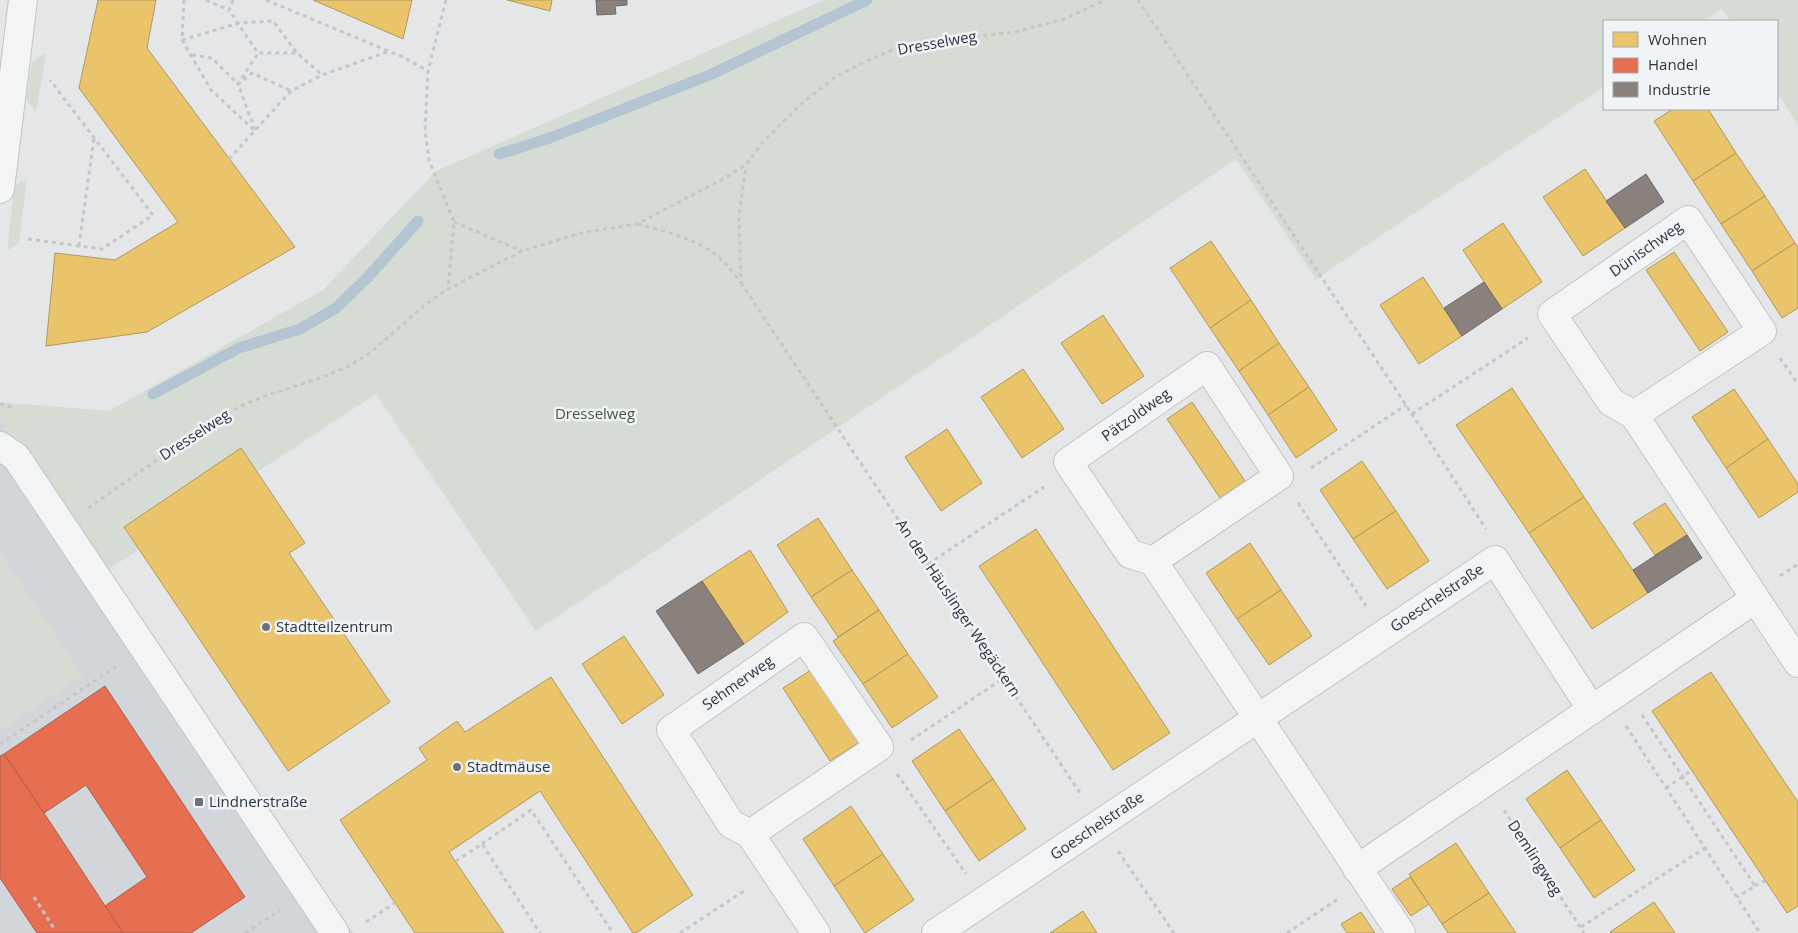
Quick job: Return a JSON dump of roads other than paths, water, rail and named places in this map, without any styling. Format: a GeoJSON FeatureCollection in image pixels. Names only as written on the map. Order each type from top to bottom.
{"type":"FeatureCollection","features":[{"type":"Feature","properties":{"kind":"street"},"geometry":{"type":"LineString","coordinates":[[0,189],[23,0]]}},
{"type":"Feature","properties":{"kind":"street","name":"Dünischweg"},"geometry":{"type":"LineString","coordinates":[[1688,220],[1762,331],[1634,415],[1611,402],[1552,314],[1688,220]]}},
{"type":"Feature","properties":{"kind":"street","name":"Pätzoldweg"},"geometry":{"type":"LineString","coordinates":[[1207,366],[1282,480],[1153,562],[1130,554],[1068,462],[1207,366]]}},
{"type":"Feature","properties":{"kind":"street"},"geometry":{"type":"LineString","coordinates":[[1634,415],[1798,663]]}},
{"type":"Feature","properties":{"kind":"street"},"geometry":{"type":"LineString","coordinates":[[0,446],[16,457],[335,933]]}},
{"type":"Feature","properties":{"kind":"street","name":"Goeschelstraße"},"geometry":{"type":"LineString","coordinates":[[936,933],[1495,560],[1608,699]]}},
{"type":"Feature","properties":{"kind":"street"},"geometry":{"type":"LineString","coordinates":[[1153,562],[1401,933]]}},
{"type":"Feature","properties":{"kind":"street"},"geometry":{"type":"LineString","coordinates":[[1362,875],[1486,783],[1754,597]]}},
{"type":"Feature","properties":{"kind":"street","name":"Sehmerweg"},"geometry":{"type":"LineString","coordinates":[[750,834],[882,752],[804,637],[671,730],[731,824],[750,834],[816,933]]}},
{"type":"Feature","properties":{"kind":"waterway"},"geometry":{"type":"LineString","coordinates":[[499,154],[550,138],[712,74],[867,0]]}},
{"type":"Feature","properties":{"kind":"waterway"},"geometry":{"type":"LineString","coordinates":[[153,394],[239,348],[300,329],[336,308],[368,277],[418,221]]}},
{"type":"Feature","properties":{"kind":"place","name":"Stadtteilzentrum"},"geometry":{"type":"Point","coordinates":[266,627]}},
{"type":"Feature","properties":{"kind":"place","name":"Stadtmäuse"},"geometry":{"type":"Point","coordinates":[457,767]}},
{"type":"Feature","properties":{"kind":"place","name":"Lindnerstraße"},"geometry":{"type":"Point","coordinates":[199,802]}},
{"type":"Feature","properties":{"kind":"park label","name":"Dresselweg"},"geometry":{"type":"Point","coordinates":[595,414]}}]}
